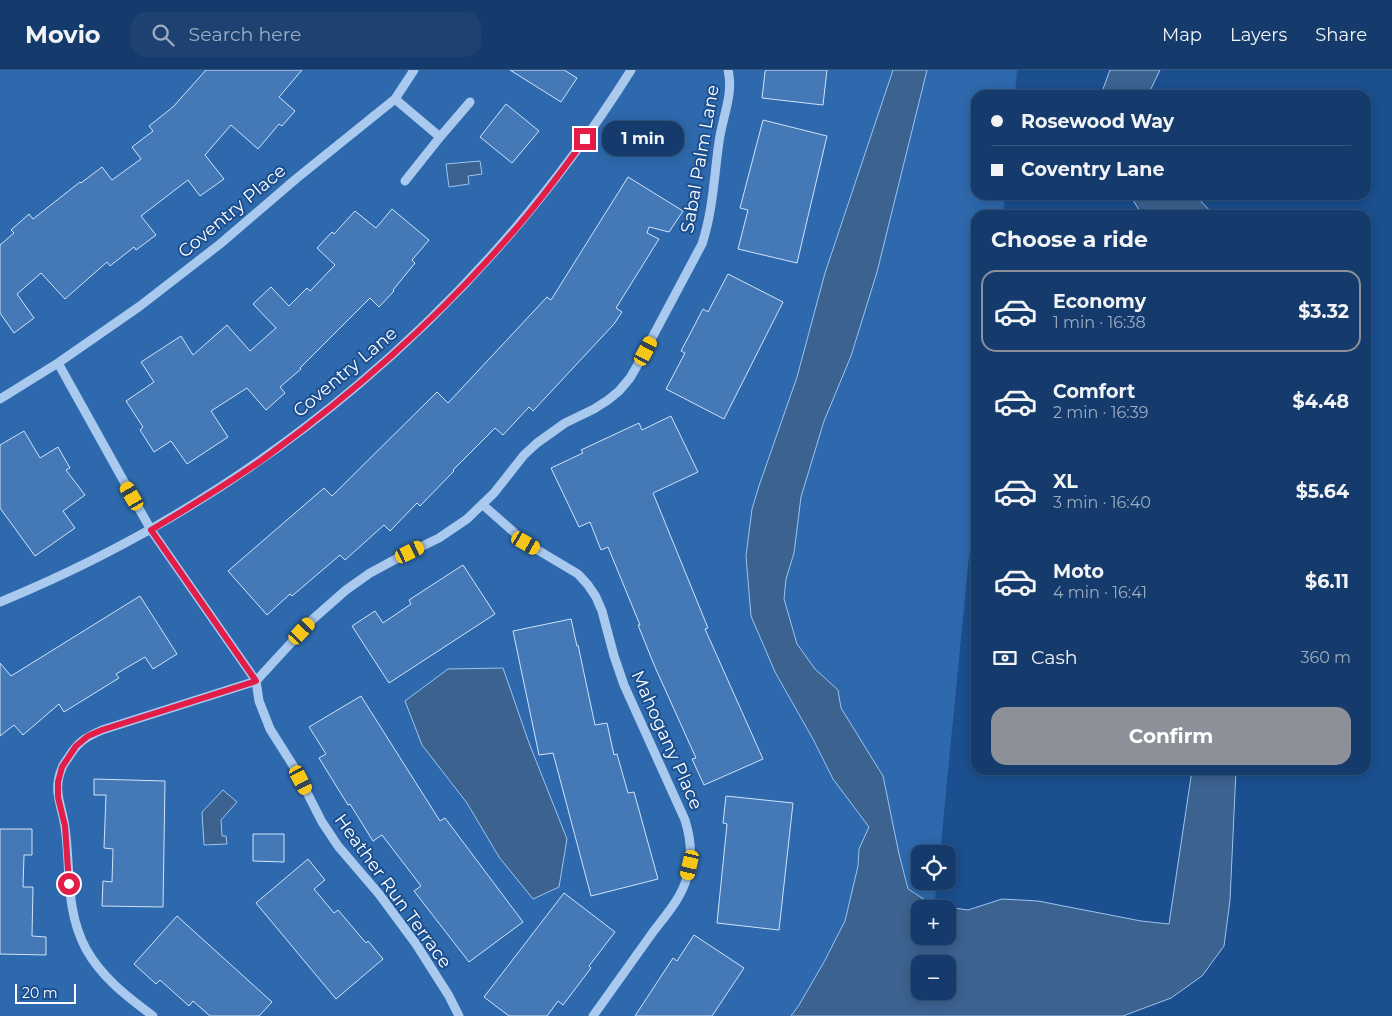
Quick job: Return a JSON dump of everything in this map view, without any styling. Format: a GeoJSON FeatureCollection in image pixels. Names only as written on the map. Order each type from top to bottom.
{"type":"FeatureCollection","features":[{"type":"Feature","properties":{"kind":"street","name":"Coventry Place"},"geometry":{"type":"LineString","coordinates":[[0,399],[58,364],[140,306],[220,244],[297,178],[395,99],[414,70]]}},
{"type":"Feature","properties":{"kind":"street","name":"Coventry Lane"},"geometry":{"type":"LineString","coordinates":[[0,602],[33,589],[123,545],[202,500],[268,455],[332,407],[394,355],[451,299],[506,240],[562,171],[604,113],[631,70]]}},
{"type":"Feature","properties":{"kind":"street","name":"Sabal Palm Lane"},"geometry":{"type":"LineString","coordinates":[[256,681],[313,619],[346,590],[396,559],[439,538],[467,519],[494,493],[536,443],[565,423],[608,400],[630,378],[695,259],[707,229],[719,139],[730,86],[728,70]]}},
{"type":"Feature","properties":{"kind":"street"},"geometry":{"type":"LineString","coordinates":[[395,99],[440,137]]}},
{"type":"Feature","properties":{"kind":"street"},"geometry":{"type":"LineString","coordinates":[[405,181],[470,102]]}},
{"type":"Feature","properties":{"kind":"street"},"geometry":{"type":"LineString","coordinates":[[58,364],[151,530]]}},
{"type":"Feature","properties":{"kind":"street","name":"Mahogany Place"},"geometry":{"type":"LineString","coordinates":[[482,505],[526,543],[578,574],[596,597],[624,685],[685,820],[689,834],[691,850],[687,879],[675,901],[593,1016]]}},
{"type":"Feature","properties":{"kind":"street","name":"Heather Run Terrace"},"geometry":{"type":"LineString","coordinates":[[151,530],[256,681],[259,701],[270,729],[294,766],[322,822],[338,846],[379,894],[416,944],[449,996],[459,1016]]}},
{"type":"Feature","properties":{"kind":"street"},"geometry":{"type":"LineString","coordinates":[[153,1016],[105,976],[91,956],[80,935],[71,903],[65,826],[58,797],[58,782],[62,767],[76,746],[88,736],[256,681]]}},
{"type":"Feature","properties":{"kind":"shaded area"},"geometry":{"type":"Polygon","coordinates":[[[0,70],[1017,70],[1015,90],[971,90],[971,200],[1004,200],[1004,210],[971,210],[971,535],[941,845],[911,845],[911,890],[936,890],[935,900],[911,900],[911,945],[920,945],[920,955],[911,955],[911,1000],[921,1000],[924,1016],[0,1016],[0,70]]]}},
{"type":"Feature","properties":{"kind":"shaded area"},"geometry":{"type":"Polygon","coordinates":[[[893,70],[927,70],[877,272],[851,356],[824,421],[801,497],[794,553],[786,579],[784,599],[797,644],[815,669],[838,690],[841,708],[883,776],[908,889],[925,900],[911,900],[911,945],[956,945],[956,908],[968,910],[1002,899],[1038,901],[1141,921],[1169,924],[1191,775],[1236,775],[1230,900],[1224,946],[1202,976],[1171,998],[1123,1016],[791,1016],[824,962],[845,921],[858,866],[859,849],[869,827],[833,779],[775,672],[751,616],[746,556],[752,509],[797,377],[825,273],[893,70]]]}},
{"type":"Feature","properties":{"kind":"shaded area"},"geometry":{"type":"Polygon","coordinates":[[[1110,70],[1160,70],[1150,90],[1103,89],[1110,70]]]}},
{"type":"Feature","properties":{"kind":"shaded area"},"geometry":{"type":"Polygon","coordinates":[[[480,161],[482,174],[468,176],[469,184],[449,187],[446,164],[480,161]]]}},
{"type":"Feature","properties":{"kind":"shaded area"},"geometry":{"type":"Polygon","coordinates":[[[1133,200],[1200,200],[1209,210],[1139,210],[1133,200]]]}},
{"type":"Feature","properties":{"kind":"shaded area"},"geometry":{"type":"Polygon","coordinates":[[[503,668],[529,743],[567,839],[559,887],[533,899],[499,857],[467,803],[422,745],[405,701],[448,669],[503,668]]]}},
{"type":"Feature","properties":{"kind":"shaded area"},"geometry":{"type":"Polygon","coordinates":[[[223,790],[237,802],[221,820],[222,836],[226,836],[227,844],[204,845],[202,812],[223,790]]]}},
{"type":"Feature","properties":{"kind":"building"},"geometry":{"type":"Polygon","coordinates":[[[206,70],[302,70],[279,97],[295,111],[282,126],[279,124],[258,149],[231,125],[205,155],[224,179],[200,196],[188,180],[141,216],[156,235],[136,250],[134,247],[110,266],[107,262],[65,299],[41,273],[17,294],[34,318],[14,333],[0,313],[0,245],[14,233],[11,230],[29,214],[33,219],[102,167],[112,180],[141,159],[132,147],[153,131],[149,126],[173,107],[206,70]]]}},
{"type":"Feature","properties":{"kind":"building"},"geometry":{"type":"Polygon","coordinates":[[[510,70],[564,70],[577,78],[561,102],[510,70]]]}},
{"type":"Feature","properties":{"kind":"building"},"geometry":{"type":"Polygon","coordinates":[[[766,70],[827,70],[823,105],[762,98],[766,70]]]}},
{"type":"Feature","properties":{"kind":"building"},"geometry":{"type":"Polygon","coordinates":[[[506,104],[539,131],[512,163],[480,137],[506,104]]]}},
{"type":"Feature","properties":{"kind":"building"},"geometry":{"type":"Polygon","coordinates":[[[763,120],[827,136],[797,263],[738,249],[748,210],[740,208],[763,120]]]}},
{"type":"Feature","properties":{"kind":"building"},"geometry":{"type":"Polygon","coordinates":[[[628,177],[683,211],[669,232],[649,227],[647,233],[659,239],[616,308],[622,312],[614,324],[533,411],[529,407],[503,435],[495,428],[420,506],[417,503],[390,531],[384,525],[345,560],[340,555],[292,596],[290,594],[267,615],[228,571],[324,488],[332,496],[437,392],[448,403],[547,297],[551,300],[628,177]]]}},
{"type":"Feature","properties":{"kind":"building"},"geometry":{"type":"Polygon","coordinates":[[[392,209],[429,240],[412,260],[415,263],[379,307],[370,298],[301,369],[280,387],[285,393],[266,410],[247,388],[211,411],[228,437],[187,464],[171,441],[154,452],[140,430],[143,427],[126,401],[154,382],[141,362],[181,336],[193,355],[227,325],[250,351],[276,328],[253,304],[271,287],[289,306],[307,288],[310,291],[335,265],[317,248],[332,232],[334,234],[355,211],[376,228],[392,209]]]}},
{"type":"Feature","properties":{"kind":"building"},"geometry":{"type":"Polygon","coordinates":[[[728,274],[783,302],[724,419],[666,389],[685,353],[681,351],[703,309],[708,312],[728,274]]]}},
{"type":"Feature","properties":{"kind":"building"},"geometry":{"type":"Polygon","coordinates":[[[671,416],[698,472],[653,493],[708,628],[705,629],[763,759],[704,785],[692,759],[696,758],[655,667],[608,547],[601,550],[590,522],[579,527],[551,468],[583,453],[581,450],[639,423],[642,430],[671,416]]]}},
{"type":"Feature","properties":{"kind":"building"},"geometry":{"type":"Polygon","coordinates":[[[24,431],[40,458],[58,447],[70,468],[66,470],[85,495],[63,511],[75,528],[35,556],[0,508],[0,445],[24,431]]]}},
{"type":"Feature","properties":{"kind":"building"},"geometry":{"type":"Polygon","coordinates":[[[463,565],[495,614],[389,683],[352,626],[375,611],[383,623],[411,604],[409,600],[463,565]]]}},
{"type":"Feature","properties":{"kind":"building"},"geometry":{"type":"Polygon","coordinates":[[[140,596],[177,654],[153,669],[145,657],[116,674],[119,678],[64,712],[59,704],[23,735],[14,725],[0,736],[0,663],[11,676],[140,596]]]}},
{"type":"Feature","properties":{"kind":"building"},"geometry":{"type":"Polygon","coordinates":[[[571,619],[595,725],[607,723],[614,755],[617,754],[628,793],[634,792],[658,879],[591,896],[553,753],[539,755],[513,631],[571,619]]]}},
{"type":"Feature","properties":{"kind":"building"},"geometry":{"type":"Polygon","coordinates":[[[361,696],[440,821],[445,818],[523,922],[469,962],[414,891],[421,886],[382,835],[373,841],[319,758],[326,754],[309,727],[361,696]]]}},
{"type":"Feature","properties":{"kind":"building"},"geometry":{"type":"Polygon","coordinates":[[[94,779],[165,781],[163,907],[102,906],[103,881],[112,882],[113,849],[104,848],[106,795],[94,795],[94,779]]]}},
{"type":"Feature","properties":{"kind":"building"},"geometry":{"type":"Polygon","coordinates":[[[726,796],[793,803],[779,930],[717,923],[727,824],[723,823],[726,796]]]}},
{"type":"Feature","properties":{"kind":"building"},"geometry":{"type":"Polygon","coordinates":[[[0,829],[32,829],[32,855],[24,855],[23,887],[33,887],[32,936],[46,937],[46,955],[0,954],[0,829]]]}},
{"type":"Feature","properties":{"kind":"building"},"geometry":{"type":"Polygon","coordinates":[[[253,834],[284,834],[284,862],[253,861],[253,834]]]}},
{"type":"Feature","properties":{"kind":"building"},"geometry":{"type":"Polygon","coordinates":[[[308,859],[325,880],[314,889],[334,913],[338,910],[366,943],[368,941],[383,959],[336,999],[256,903],[308,859]]]}},
{"type":"Feature","properties":{"kind":"building"},"geometry":{"type":"Polygon","coordinates":[[[564,893],[615,932],[563,1005],[558,1001],[547,1016],[509,1016],[484,997],[564,893]]]}},
{"type":"Feature","properties":{"kind":"building"},"geometry":{"type":"Polygon","coordinates":[[[177,916],[272,1002],[259,1016],[210,1016],[193,1001],[189,1006],[160,980],[156,984],[134,964],[177,916]]]}},
{"type":"Feature","properties":{"kind":"building"},"geometry":{"type":"Polygon","coordinates":[[[694,935],[744,968],[712,1016],[635,1016],[673,958],[677,961],[694,935]]]}},
{"type":"Feature","properties":{"kind":"route"},"geometry":{"type":"LineString","coordinates":[[69,884],[65,826],[58,797],[58,782],[62,767],[76,746],[88,736],[102,730],[256,681],[151,530],[202,500],[268,455],[332,407],[394,355],[451,299],[506,240],[557,178],[585,139]]}}]}
